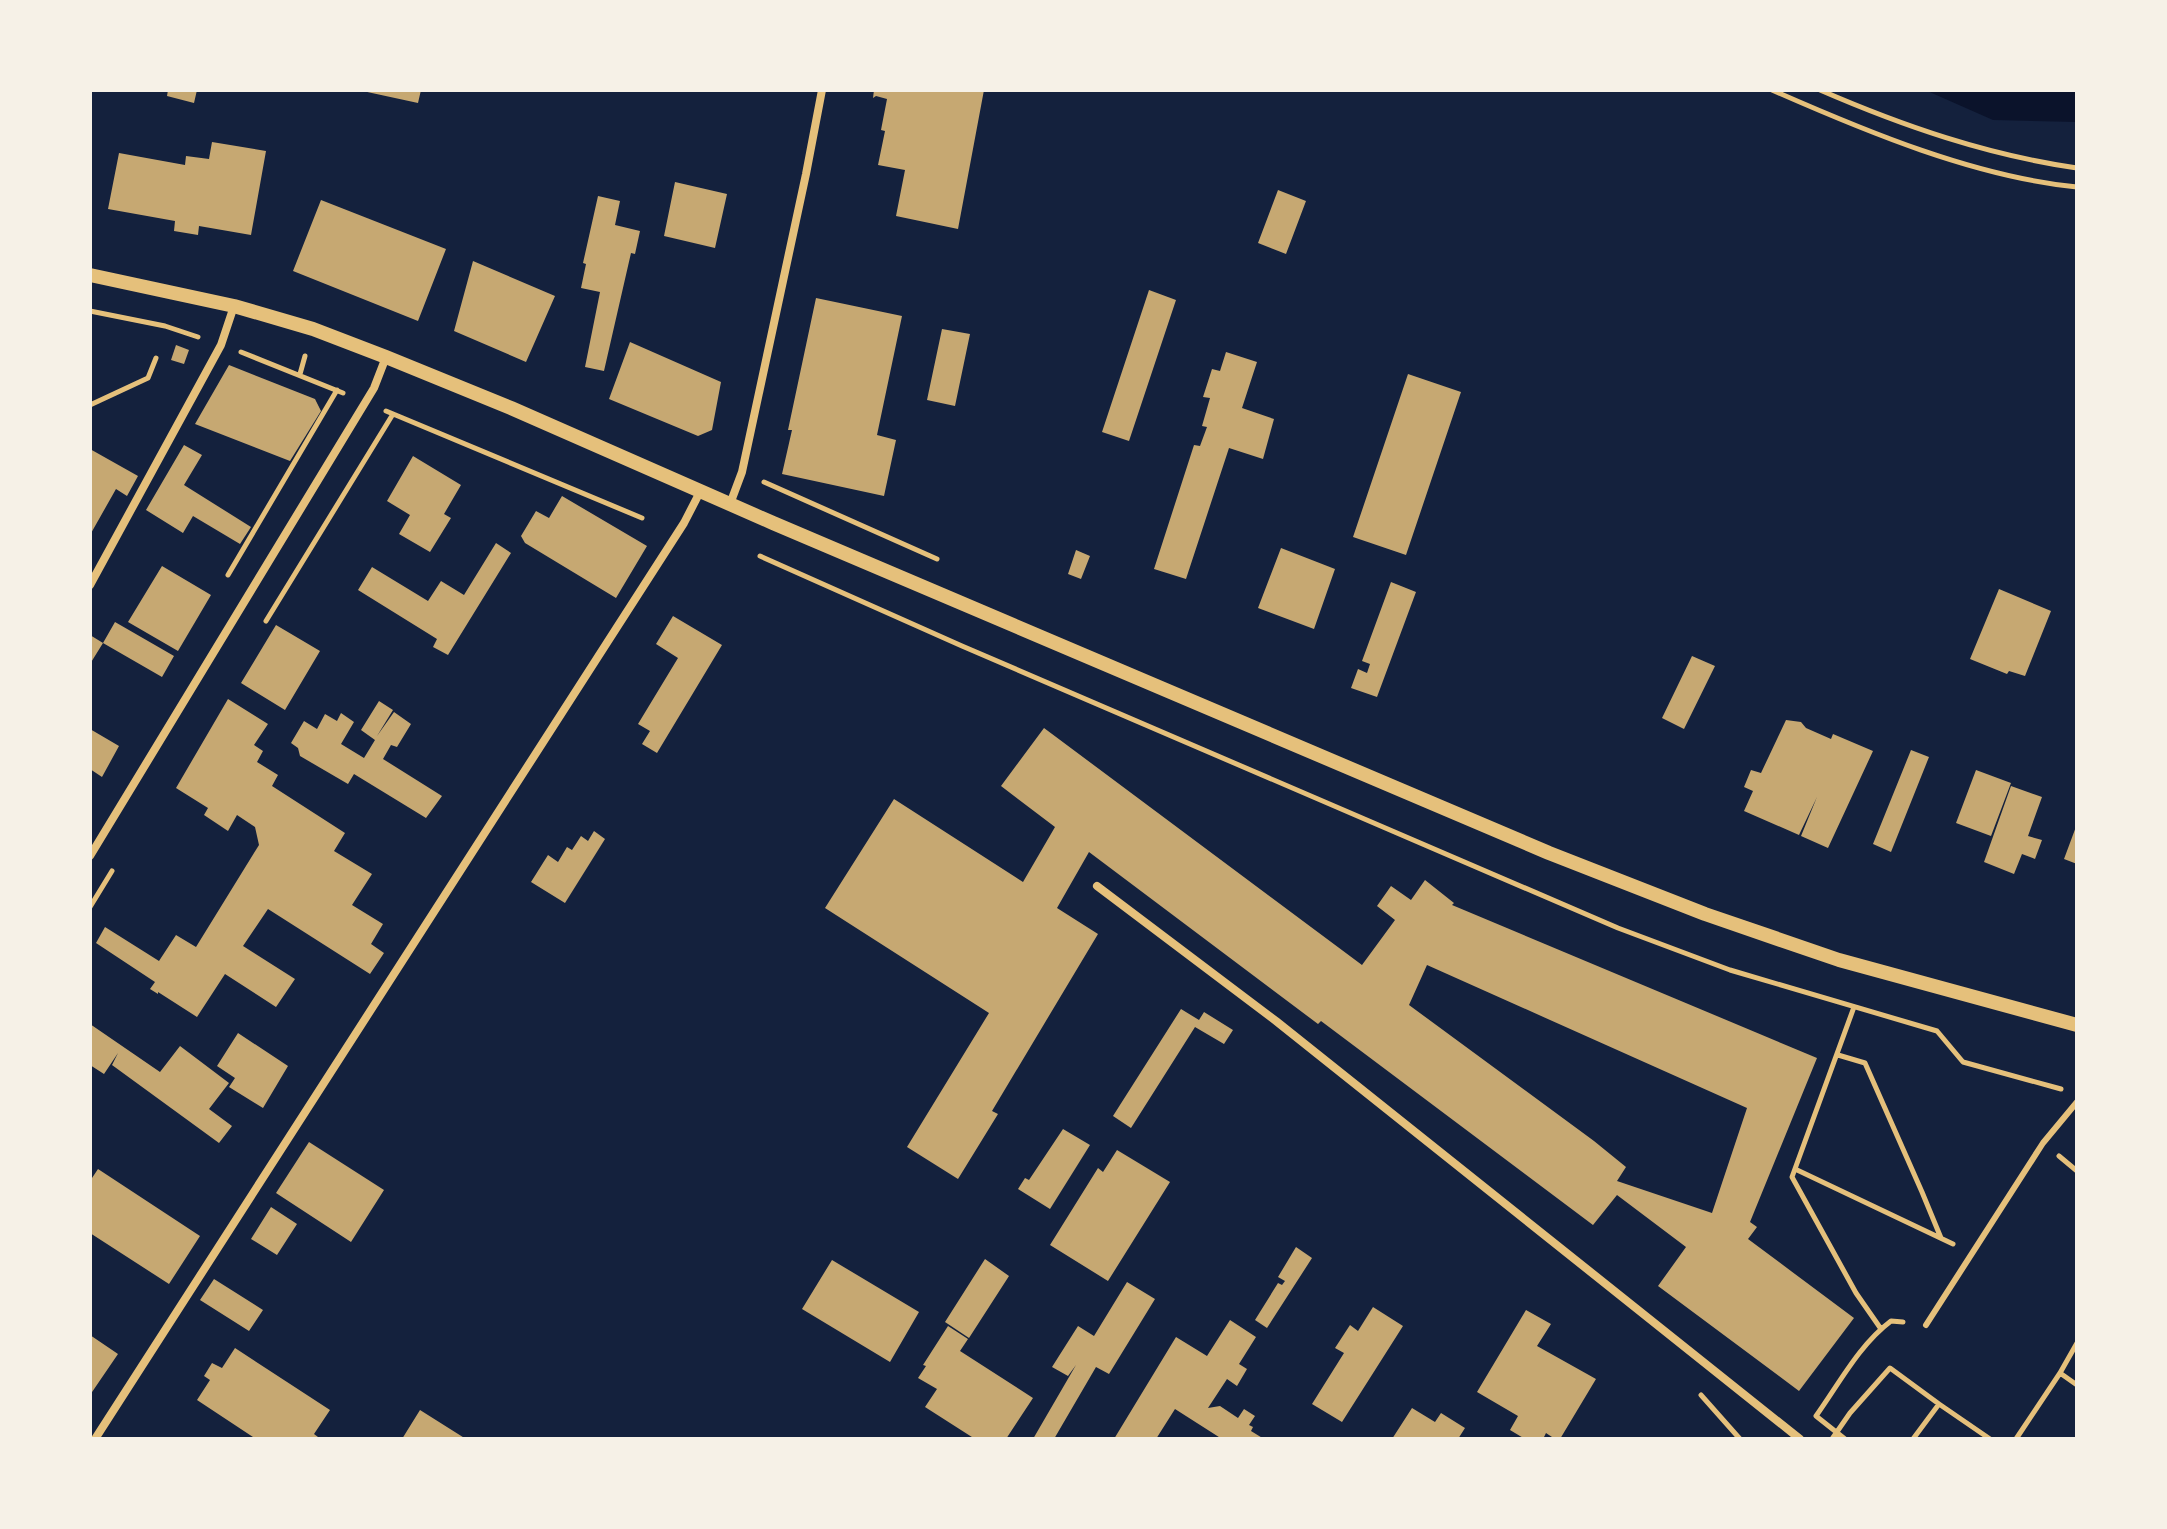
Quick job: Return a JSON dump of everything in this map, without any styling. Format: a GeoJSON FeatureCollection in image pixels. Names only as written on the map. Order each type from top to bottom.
{"type":"FeatureCollection","features":[{"type":"Feature","properties":{"kind":"street"},"geometry":{"type":"LineString","coordinates":[[730,504],[742,472],[822,90]]}},
{"type":"Feature","properties":{"kind":"street"},"geometry":{"type":"LineString","coordinates":[[90,275],[234,306],[313,329],[511,408],[1549,853],[1705,914],[1839,960],[2077,1025]]}},
{"type":"Feature","properties":{"kind":"street"},"geometry":{"type":"LineString","coordinates":[[90,585],[221,345],[234,306]]}},
{"type":"Feature","properties":{"kind":"street"},"geometry":{"type":"LineString","coordinates":[[90,856],[374,388],[386,357]]}},
{"type":"Feature","properties":{"kind":"street"},"geometry":{"type":"LineString","coordinates":[[95,1439],[679,530],[701,490]]}},
{"type":"Feature","properties":{"kind":"street"},"geometry":{"type":"LineString","coordinates":[[1097,886],[1289,1031],[1800,1439]]}},
{"type":"Feature","properties":{"kind":"lane"},"geometry":{"type":"LineString","coordinates":[[1926,1325],[2043,1143],[2077,1102]]}},
{"type":"Feature","properties":{"kind":"path"},"geometry":{"type":"LineString","coordinates":[[1772,90],[1890,138],[1969,165],[2077,187]]}},
{"type":"Feature","properties":{"kind":"path"},"geometry":{"type":"LineString","coordinates":[[1820,90],[1958,142],[2018,159],[2077,168]]}},
{"type":"Feature","properties":{"kind":"path"},"geometry":{"type":"LineString","coordinates":[[90,405],[148,378],[156,358]]}},
{"type":"Feature","properties":{"kind":"path"},"geometry":{"type":"LineString","coordinates":[[742,472],[945,563]]}},
{"type":"Feature","properties":{"kind":"path"},"geometry":{"type":"LineString","coordinates":[[760,556],[1618,928],[1730,970],[1937,1031],[1963,1062],[2063,1090]]}},
{"type":"Feature","properties":{"kind":"path"},"geometry":{"type":"LineString","coordinates":[[1854,1007],[1792,1177],[1856,1293],[1881,1329]]}},
{"type":"Feature","properties":{"kind":"path"},"geometry":{"type":"LineString","coordinates":[[1838,1055],[1865,1063],[1941,1238]]}},
{"type":"Feature","properties":{"kind":"path"},"geometry":{"type":"LineString","coordinates":[[1795,1169],[1972,1253]]}},
{"type":"Feature","properties":{"kind":"path"},"geometry":{"type":"LineString","coordinates":[[1845,1439],[1816,1416],[1857,1356],[1891,1321],[1926,1325]]}},
{"type":"Feature","properties":{"kind":"path"},"geometry":{"type":"LineString","coordinates":[[2016,1439],[2077,1343]]}},
{"type":"Feature","properties":{"kind":"path"},"geometry":{"type":"LineString","coordinates":[[1832,1439],[1850,1413],[1890,1368],[1990,1439]]}},
{"type":"Feature","properties":{"kind":"path"},"geometry":{"type":"LineString","coordinates":[[2060,1373],[2077,1385]]}},
{"type":"Feature","properties":{"kind":"path"},"geometry":{"type":"LineString","coordinates":[[1913,1439],[1939,1404]]}},
{"type":"Feature","properties":{"kind":"water"},"geometry":{"type":"Polygon","coordinates":[[[1925,90],[2077,90],[2077,122],[1993,120],[1925,90]]]}},
{"type":"Feature","properties":{"kind":"building"},"geometry":{"type":"Polygon","coordinates":[[[168,90],[197,90],[194,103],[167,96],[168,90]]]}},
{"type":"Feature","properties":{"kind":"building"},"geometry":{"type":"Polygon","coordinates":[[[358,90],[421,90],[418,103],[358,90]]]}},
{"type":"Feature","properties":{"kind":"building"},"geometry":{"type":"Polygon","coordinates":[[[874,90],[984,90],[958,229],[896,216],[905,170],[878,165],[887,99],[873,98],[874,90]]]}},
{"type":"Feature","properties":{"kind":"building"},"geometry":{"type":"Polygon","coordinates":[[[212,142],[266,151],[251,235],[199,226],[198,235],[174,231],[175,221],[108,209],[119,153],[185,165],[186,156],[209,159],[212,142]]]}},
{"type":"Feature","properties":{"kind":"building"},"geometry":{"type":"Polygon","coordinates":[[[675,182],[727,194],[715,248],[664,236],[675,182]]]}},
{"type":"Feature","properties":{"kind":"building"},"geometry":{"type":"Polygon","coordinates":[[[1278,190],[1306,201],[1286,254],[1258,243],[1278,190]]]}},
{"type":"Feature","properties":{"kind":"building"},"geometry":{"type":"Polygon","coordinates":[[[598,196],[620,201],[615,225],[640,231],[635,254],[631,253],[604,371],[585,367],[600,292],[581,288],[586,264],[583,263],[598,196]]]}},
{"type":"Feature","properties":{"kind":"building"},"geometry":{"type":"Polygon","coordinates":[[[321,200],[446,249],[418,321],[293,271],[321,200]]]}},
{"type":"Feature","properties":{"kind":"building"},"geometry":{"type":"Polygon","coordinates":[[[473,261],[555,296],[526,362],[454,331],[473,261]]]}},
{"type":"Feature","properties":{"kind":"building"},"geometry":{"type":"Polygon","coordinates":[[[1149,290],[1176,300],[1129,441],[1102,432],[1149,290]]]}},
{"type":"Feature","properties":{"kind":"building"},"geometry":{"type":"Polygon","coordinates":[[[816,298],[902,316],[877,435],[896,440],[884,496],[782,474],[792,430],[788,430],[816,298]]]}},
{"type":"Feature","properties":{"kind":"building"},"geometry":{"type":"Polygon","coordinates":[[[942,329],[970,334],[955,406],[927,400],[942,329]]]}},
{"type":"Feature","properties":{"kind":"building"},"geometry":{"type":"Polygon","coordinates":[[[630,342],[721,382],[712,430],[698,436],[609,399],[630,342]]]}},
{"type":"Feature","properties":{"kind":"building"},"geometry":{"type":"Polygon","coordinates":[[[176,345],[189,350],[184,364],[171,360],[176,345]]]}},
{"type":"Feature","properties":{"kind":"building"},"geometry":{"type":"Polygon","coordinates":[[[1226,352],[1257,362],[1242,408],[1274,419],[1263,459],[1229,448],[1186,579],[1154,569],[1194,445],[1200,446],[1207,427],[1202,426],[1210,398],[1203,397],[1212,369],[1220,371],[1226,352]]]}},
{"type":"Feature","properties":{"kind":"building"},"geometry":{"type":"Polygon","coordinates":[[[229,365],[315,399],[321,411],[290,461],[195,424],[229,365]]]}},
{"type":"Feature","properties":{"kind":"building"},"geometry":{"type":"Polygon","coordinates":[[[1408,374],[1461,392],[1406,555],[1353,537],[1408,374]]]}},
{"type":"Feature","properties":{"kind":"building"},"geometry":{"type":"Polygon","coordinates":[[[184,445],[202,455],[184,485],[251,527],[240,544],[193,516],[183,533],[146,510],[184,445]]]}},
{"type":"Feature","properties":{"kind":"building"},"geometry":{"type":"Polygon","coordinates":[[[90,449],[138,476],[127,496],[116,489],[90,535],[90,449]]]}},
{"type":"Feature","properties":{"kind":"building"},"geometry":{"type":"Polygon","coordinates":[[[413,456],[461,485],[444,514],[451,518],[430,552],[399,534],[410,515],[387,501],[413,456]]]}},
{"type":"Feature","properties":{"kind":"building"},"geometry":{"type":"Polygon","coordinates":[[[562,496],[647,546],[616,598],[525,543],[521,536],[536,511],[549,518],[562,496]]]}},
{"type":"Feature","properties":{"kind":"building"},"geometry":{"type":"Polygon","coordinates":[[[496,543],[511,553],[448,655],[433,647],[437,639],[358,590],[372,567],[428,601],[441,581],[464,595],[496,543]]]}},
{"type":"Feature","properties":{"kind":"building"},"geometry":{"type":"Polygon","coordinates":[[[1281,548],[1335,569],[1314,629],[1258,608],[1281,548]]]}},
{"type":"Feature","properties":{"kind":"building"},"geometry":{"type":"Polygon","coordinates":[[[1076,550],[1090,556],[1081,579],[1068,574],[1076,550]]]}},
{"type":"Feature","properties":{"kind":"building"},"geometry":{"type":"Polygon","coordinates":[[[162,566],[211,595],[178,651],[128,622],[162,566]]]}},
{"type":"Feature","properties":{"kind":"building"},"geometry":{"type":"Polygon","coordinates":[[[1391,582],[1416,592],[1377,697],[1351,688],[1358,669],[1367,673],[1370,664],[1362,661],[1391,582]]]}},
{"type":"Feature","properties":{"kind":"building"},"geometry":{"type":"Polygon","coordinates":[[[1999,589],[2051,611],[2025,676],[2009,671],[2007,674],[1970,659],[1999,589]]]}},
{"type":"Feature","properties":{"kind":"building"},"geometry":{"type":"Polygon","coordinates":[[[673,616],[722,645],[657,753],[642,744],[650,731],[638,724],[678,658],[656,644],[673,616]]]}},
{"type":"Feature","properties":{"kind":"building"},"geometry":{"type":"Polygon","coordinates":[[[115,622],[174,656],[162,677],[103,643],[115,622]]]}},
{"type":"Feature","properties":{"kind":"building"},"geometry":{"type":"Polygon","coordinates":[[[276,625],[320,651],[285,710],[241,683],[276,625]]]}},
{"type":"Feature","properties":{"kind":"building"},"geometry":{"type":"Polygon","coordinates":[[[90,635],[103,643],[90,664],[90,635]]]}},
{"type":"Feature","properties":{"kind":"building"},"geometry":{"type":"Polygon","coordinates":[[[1692,656],[1715,666],[1684,729],[1662,718],[1692,656]]]}},
{"type":"Feature","properties":{"kind":"building"},"geometry":{"type":"Polygon","coordinates":[[[228,699],[268,724],[254,745],[263,751],[257,762],[278,775],[272,786],[345,833],[334,851],[372,874],[352,905],[383,924],[371,944],[384,953],[370,974],[268,909],[243,946],[295,979],[276,1007],[225,974],[197,1017],[150,989],[155,982],[96,943],[105,927],[159,961],[176,935],[196,947],[259,845],[255,827],[237,815],[228,831],[204,815],[208,808],[176,788],[228,699]]]}},
{"type":"Feature","properties":{"kind":"building"},"geometry":{"type":"Polygon","coordinates":[[[379,701],[393,710],[377,736],[394,712],[411,724],[397,747],[391,745],[383,759],[442,796],[426,818],[354,774],[348,784],[300,756],[298,748],[291,743],[304,721],[317,729],[325,714],[337,721],[341,713],[354,722],[341,744],[364,758],[375,740],[361,730],[379,701]]]}},
{"type":"Feature","properties":{"kind":"building"},"geometry":{"type":"Polygon","coordinates":[[[1786,720],[1801,722],[1806,728],[1831,739],[1833,734],[1873,751],[1828,848],[1801,836],[1817,797],[1799,835],[1744,811],[1753,791],[1744,787],[1751,770],[1761,773],[1786,720]]]}},
{"type":"Feature","properties":{"kind":"building"},"geometry":{"type":"Polygon","coordinates":[[[1044,728],[1362,965],[1395,920],[1377,906],[1391,886],[1411,900],[1425,880],[1454,903],[1452,905],[1817,1058],[1750,1222],[1757,1227],[1748,1239],[1854,1318],[1799,1391],[1658,1286],[1686,1247],[1617,1195],[1593,1225],[1089,852],[1057,908],[1098,934],[992,1111],[998,1114],[958,1179],[907,1147],[989,1013],[825,908],[894,799],[1023,882],[1055,827],[1001,786],[1044,728]],[[1427,965],[1409,1005],[1626,1167],[1617,1181],[1712,1213],[1747,1108],[1427,965]]]}},
{"type":"Feature","properties":{"kind":"building"},"geometry":{"type":"Polygon","coordinates":[[[90,729],[119,746],[102,777],[90,769],[90,729]]]}},
{"type":"Feature","properties":{"kind":"building"},"geometry":{"type":"Polygon","coordinates":[[[1911,750],[1929,757],[1891,852],[1873,844],[1911,750]]]}},
{"type":"Feature","properties":{"kind":"building"},"geometry":{"type":"Polygon","coordinates":[[[1976,770],[2011,783],[1991,836],[1956,823],[1976,770]]]}},
{"type":"Feature","properties":{"kind":"building"},"geometry":{"type":"Polygon","coordinates":[[[2011,786],[2042,797],[2028,836],[2042,840],[2035,859],[2022,854],[2014,874],[1984,862],[2011,786]]]}},
{"type":"Feature","properties":{"kind":"building"},"geometry":{"type":"Polygon","coordinates":[[[2077,824],[2077,864],[2064,859],[2077,824]]]}},
{"type":"Feature","properties":{"kind":"building"},"geometry":{"type":"Polygon","coordinates":[[[594,831],[605,839],[565,903],[531,882],[548,855],[558,862],[567,847],[572,850],[581,836],[588,841],[594,831]]]}},
{"type":"Feature","properties":{"kind":"building"},"geometry":{"type":"Polygon","coordinates":[[[1181,1009],[1199,1020],[1204,1012],[1233,1030],[1224,1044],[1195,1027],[1131,1128],[1113,1116],[1181,1009]]]}},
{"type":"Feature","properties":{"kind":"building"},"geometry":{"type":"Polygon","coordinates":[[[90,1024],[160,1072],[180,1046],[229,1083],[209,1109],[232,1126],[219,1143],[112,1065],[118,1053],[104,1074],[90,1065],[90,1024]]]}},
{"type":"Feature","properties":{"kind":"building"},"geometry":{"type":"Polygon","coordinates":[[[238,1033],[288,1066],[263,1108],[229,1087],[235,1078],[217,1066],[238,1033]]]}},
{"type":"Feature","properties":{"kind":"building"},"geometry":{"type":"Polygon","coordinates":[[[1063,1129],[1090,1145],[1050,1209],[1018,1189],[1025,1178],[1029,1180],[1063,1129]]]}},
{"type":"Feature","properties":{"kind":"building"},"geometry":{"type":"Polygon","coordinates":[[[309,1142],[384,1190],[351,1242],[276,1193],[309,1142]]]}},
{"type":"Feature","properties":{"kind":"building"},"geometry":{"type":"Polygon","coordinates":[[[1117,1150],[1170,1182],[1108,1281],[1050,1245],[1098,1168],[1103,1172],[1117,1150]]]}},
{"type":"Feature","properties":{"kind":"building"},"geometry":{"type":"Polygon","coordinates":[[[98,1169],[200,1236],[169,1284],[90,1233],[90,1181],[98,1169]]]}},
{"type":"Feature","properties":{"kind":"building"},"geometry":{"type":"Polygon","coordinates":[[[271,1207],[297,1224],[277,1255],[251,1239],[271,1207]]]}},
{"type":"Feature","properties":{"kind":"building"},"geometry":{"type":"Polygon","coordinates":[[[1296,1247],[1312,1258],[1267,1328],[1255,1320],[1278,1283],[1282,1285],[1285,1281],[1278,1277],[1296,1247]]]}},
{"type":"Feature","properties":{"kind":"building"},"geometry":{"type":"Polygon","coordinates":[[[985,1259],[1009,1276],[969,1338],[945,1322],[985,1259]]]}},
{"type":"Feature","properties":{"kind":"building"},"geometry":{"type":"Polygon","coordinates":[[[832,1260],[919,1312],[890,1362],[802,1309],[832,1260]]]}},
{"type":"Feature","properties":{"kind":"building"},"geometry":{"type":"Polygon","coordinates":[[[214,1279],[263,1310],[249,1331],[200,1300],[214,1279]]]}},
{"type":"Feature","properties":{"kind":"building"},"geometry":{"type":"Polygon","coordinates":[[[1127,1282],[1155,1299],[1109,1374],[1096,1367],[1054,1439],[1033,1439],[1076,1365],[1068,1376],[1052,1367],[1078,1326],[1094,1336],[1127,1282]]]}},
{"type":"Feature","properties":{"kind":"building"},"geometry":{"type":"Polygon","coordinates":[[[1373,1307],[1403,1326],[1342,1422],[1312,1404],[1344,1353],[1335,1348],[1350,1325],[1358,1331],[1373,1307]]]}},
{"type":"Feature","properties":{"kind":"building"},"geometry":{"type":"Polygon","coordinates":[[[1526,1310],[1551,1324],[1537,1346],[1596,1379],[1560,1439],[1546,1433],[1543,1439],[1525,1439],[1510,1430],[1518,1416],[1477,1392],[1526,1310]]]}},
{"type":"Feature","properties":{"kind":"building"},"geometry":{"type":"Polygon","coordinates":[[[1230,1320],[1256,1337],[1239,1364],[1247,1369],[1237,1386],[1227,1379],[1208,1408],[1220,1406],[1238,1418],[1244,1409],[1255,1416],[1249,1425],[1253,1427],[1251,1431],[1264,1439],[1222,1439],[1175,1409],[1156,1439],[1114,1439],[1176,1337],[1207,1356],[1230,1320]]]}},
{"type":"Feature","properties":{"kind":"building"},"geometry":{"type":"Polygon","coordinates":[[[948,1326],[968,1339],[960,1351],[1033,1398],[1006,1439],[975,1439],[925,1407],[937,1389],[918,1378],[948,1326]]]}},
{"type":"Feature","properties":{"kind":"building"},"geometry":{"type":"Polygon","coordinates":[[[90,1335],[118,1354],[90,1395],[90,1335]]]}},
{"type":"Feature","properties":{"kind":"building"},"geometry":{"type":"Polygon","coordinates":[[[235,1348],[330,1410],[314,1434],[317,1439],[256,1439],[197,1400],[210,1380],[204,1376],[212,1363],[222,1368],[235,1348]]]}},
{"type":"Feature","properties":{"kind":"building"},"geometry":{"type":"Polygon","coordinates":[[[1412,1408],[1435,1422],[1441,1413],[1465,1428],[1458,1439],[1392,1439],[1412,1408]]]}},
{"type":"Feature","properties":{"kind":"building"},"geometry":{"type":"Polygon","coordinates":[[[420,1410],[466,1439],[402,1439],[420,1410]]]}}]}
